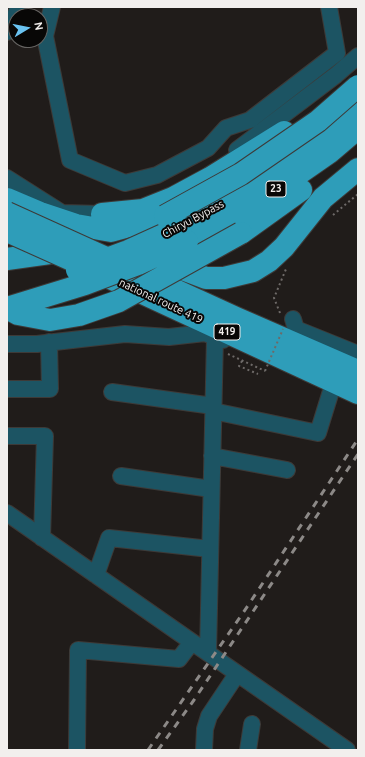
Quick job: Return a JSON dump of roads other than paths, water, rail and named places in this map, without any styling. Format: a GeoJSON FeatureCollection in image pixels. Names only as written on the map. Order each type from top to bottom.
{"type":"FeatureCollection","features":[{"type":"Feature","properties":{"kind":"highway"},"geometry":{"type":"LineString","coordinates":[[102,214],[143,210],[173,198],[210,178],[284,132],[358,74]]}},
{"type":"Feature","properties":{"kind":"highway"},"geometry":{"type":"LineString","coordinates":[[7,199],[40,213],[76,225],[111,231],[165,216],[241,174],[318,121],[358,86]]}},
{"type":"Feature","properties":{"kind":"highway","name":"Chiryu Bypass"},"geometry":{"type":"LineString","coordinates":[[7,292],[42,283],[95,264],[180,227],[217,207],[270,173],[314,142],[358,106]]}},
{"type":"Feature","properties":{"kind":"highway","name":"Chiryu Bypass"},"geometry":{"type":"LineString","coordinates":[[7,308],[92,281],[138,264],[229,220],[330,152],[358,128]]}},
{"type":"Feature","properties":{"kind":"highway"},"geometry":{"type":"LineString","coordinates":[[7,308],[18,314],[50,320],[80,315],[119,301],[241,233],[358,148]]}},
{"type":"Feature","properties":{"kind":"highway"},"geometry":{"type":"LineString","coordinates":[[7,260],[88,248],[116,248],[144,253],[206,278],[232,277],[253,271],[268,261],[327,207],[358,169]]}},
{"type":"Feature","properties":{"kind":"highway","name":"national route 419"},"geometry":{"type":"LineString","coordinates":[[7,213],[236,318],[357,366]]}},
{"type":"Feature","properties":{"kind":"highway","name":"national route 419"},"geometry":{"type":"LineString","coordinates":[[7,231],[358,393]]}},
{"type":"Feature","properties":{"kind":"street"},"geometry":{"type":"LineString","coordinates":[[7,31],[19,7]]}},
{"type":"Feature","properties":{"kind":"street"},"geometry":{"type":"LineString","coordinates":[[52,7],[45,36],[70,160],[125,183],[157,175],[208,148],[226,128],[250,120],[337,53],[328,7]]}},
{"type":"Feature","properties":{"kind":"street"},"geometry":{"type":"LineString","coordinates":[[301,92],[345,57],[336,7]]}},
{"type":"Feature","properties":{"kind":"street"},"geometry":{"type":"LineString","coordinates":[[7,178],[62,213],[102,214],[149,198],[228,156],[336,75],[358,56]]}},
{"type":"Feature","properties":{"kind":"street"},"geometry":{"type":"LineString","coordinates":[[336,75],[358,106]]}},
{"type":"Feature","properties":{"kind":"street"},"geometry":{"type":"LineString","coordinates":[[226,128],[228,156]]}},
{"type":"Feature","properties":{"kind":"street"},"geometry":{"type":"LineString","coordinates":[[288,324],[357,366]]}},
{"type":"Feature","properties":{"kind":"street"},"geometry":{"type":"LineString","coordinates":[[7,344],[37,344],[125,334],[169,337],[205,333],[215,336],[358,404]]}},
{"type":"Feature","properties":{"kind":"street"},"geometry":{"type":"LineString","coordinates":[[208,652],[215,336]]}},
{"type":"Feature","properties":{"kind":"street"},"geometry":{"type":"LineString","coordinates":[[7,389],[50,389],[49,342]]}},
{"type":"Feature","properties":{"kind":"street"},"geometry":{"type":"LineString","coordinates":[[112,392],[213,409],[318,433],[331,391]]}},
{"type":"Feature","properties":{"kind":"street"},"geometry":{"type":"LineString","coordinates":[[7,436],[45,436],[42,538]]}},
{"type":"Feature","properties":{"kind":"street"},"geometry":{"type":"LineString","coordinates":[[212,456],[287,470]]}},
{"type":"Feature","properties":{"kind":"street"},"geometry":{"type":"LineString","coordinates":[[121,476],[211,489]]}},
{"type":"Feature","properties":{"kind":"street"},"geometry":{"type":"LineString","coordinates":[[7,513],[347,750]]}},
{"type":"Feature","properties":{"kind":"street"},"geometry":{"type":"LineString","coordinates":[[96,575],[109,538],[210,549]]}},
{"type":"Feature","properties":{"kind":"street"},"geometry":{"type":"LineString","coordinates":[[77,750],[78,650],[179,659],[192,642]]}},
{"type":"Feature","properties":{"kind":"street"},"geometry":{"type":"LineString","coordinates":[[204,750],[205,729],[209,716],[237,674]]}},
{"type":"Feature","properties":{"kind":"street"},"geometry":{"type":"LineString","coordinates":[[248,750],[252,724]]}},
{"type":"Feature","properties":{"kind":"railway"},"geometry":{"type":"LineString","coordinates":[[148,750],[243,613],[358,439]]}},
{"type":"Feature","properties":{"kind":"railway"},"geometry":{"type":"LineString","coordinates":[[158,750],[194,700],[358,454]]}}]}
